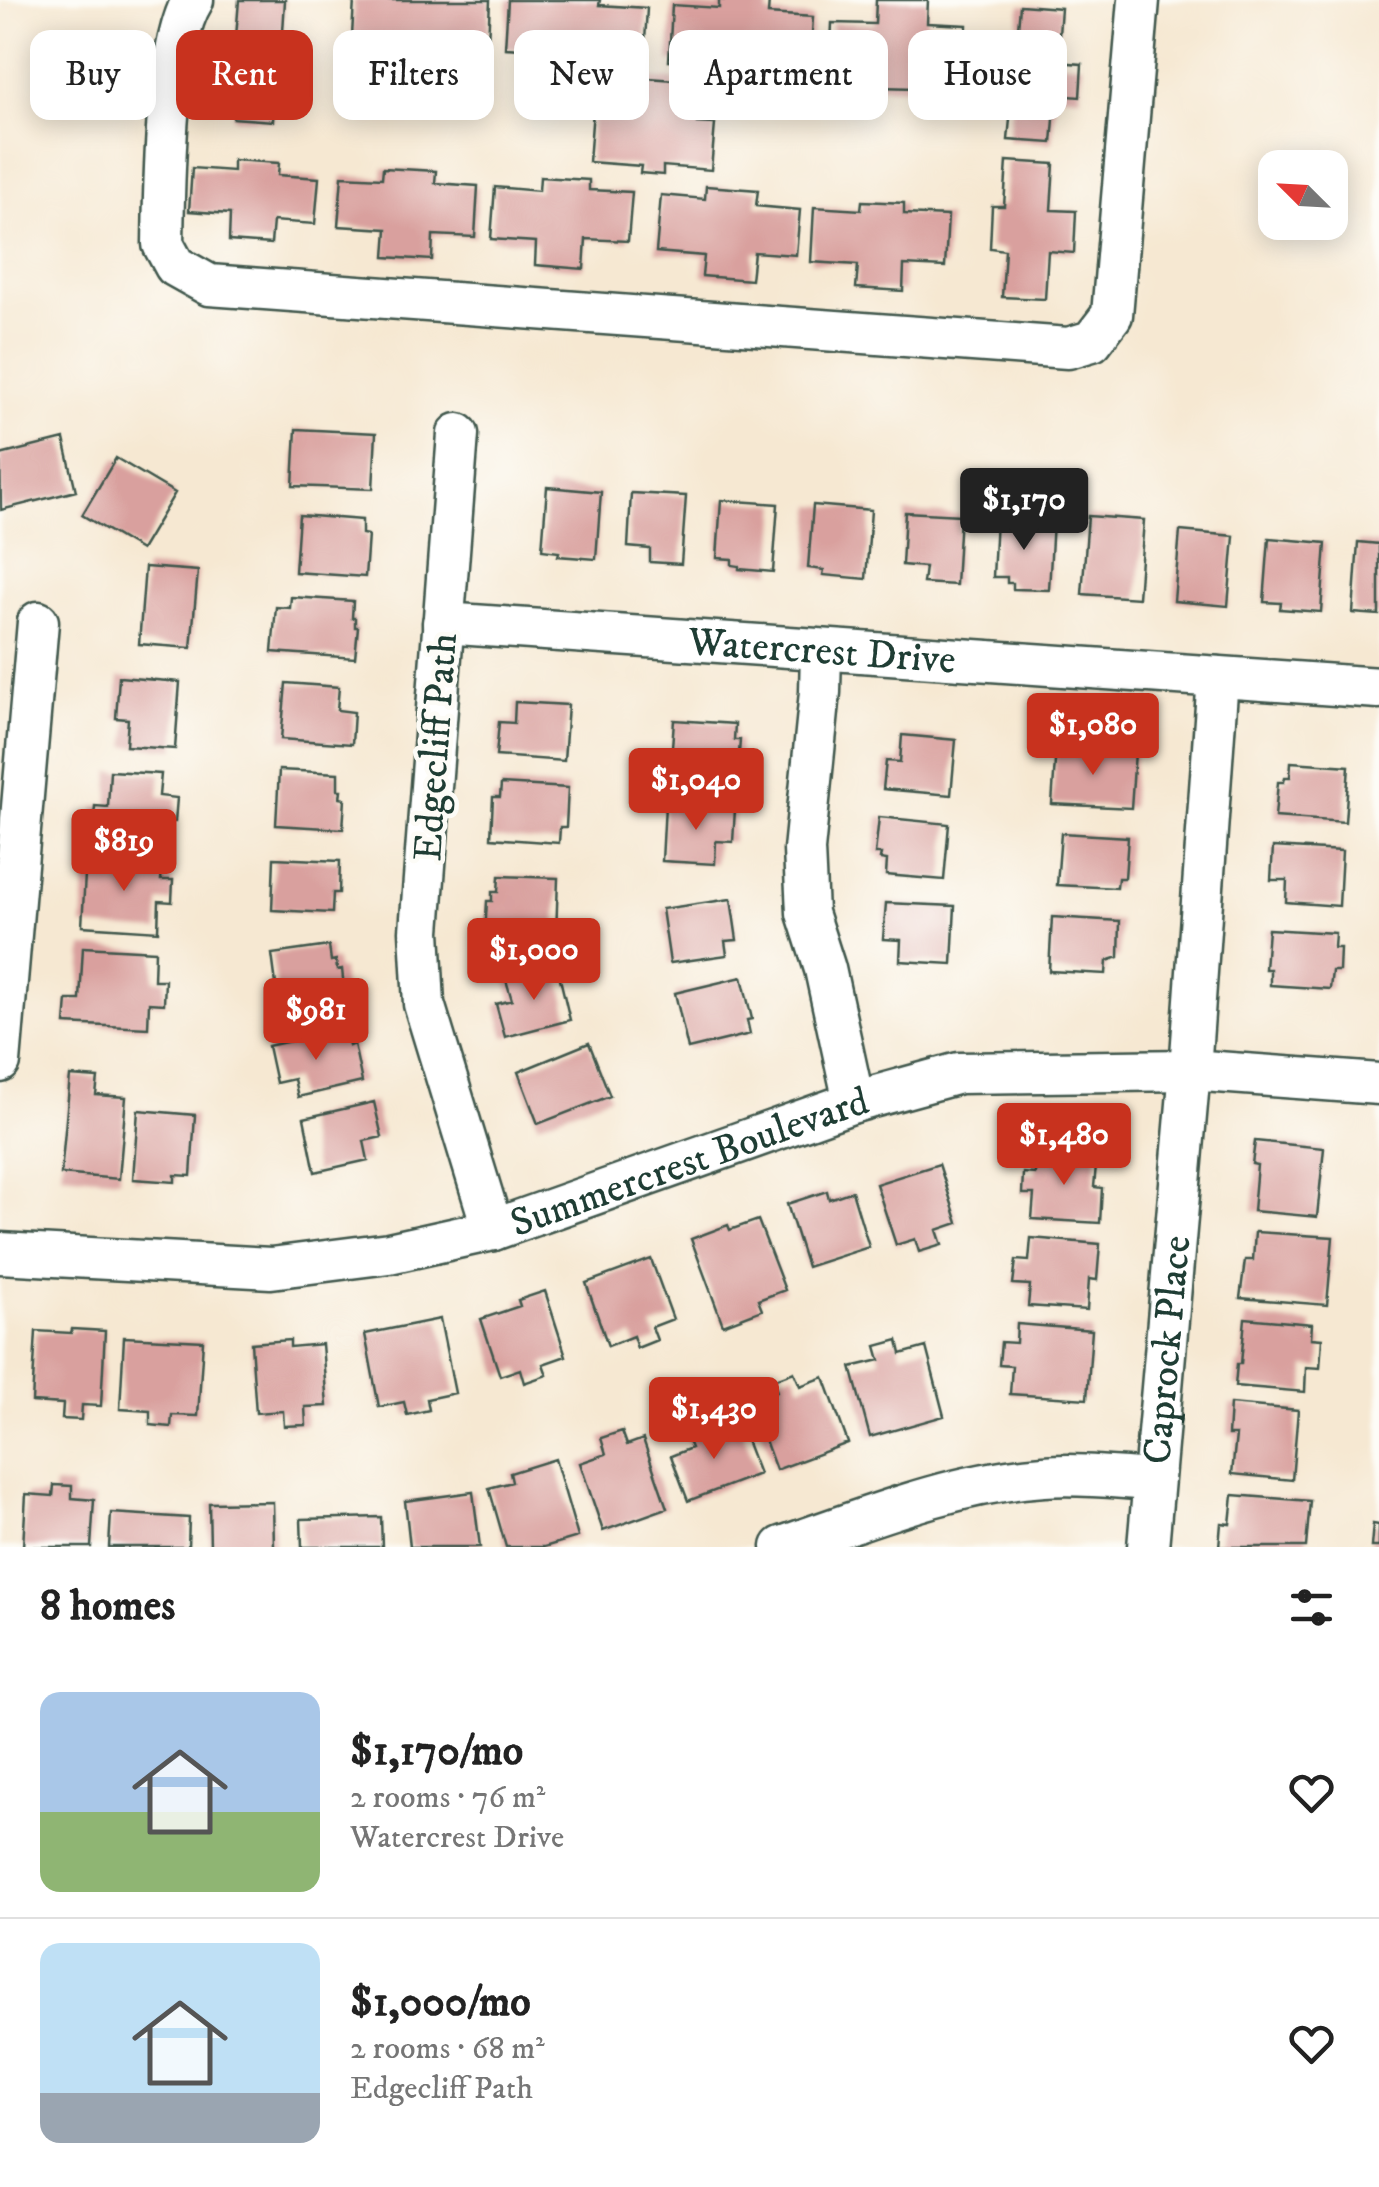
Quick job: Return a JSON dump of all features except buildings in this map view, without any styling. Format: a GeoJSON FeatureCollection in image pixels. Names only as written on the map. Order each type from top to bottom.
{"type":"FeatureCollection","features":[{"type":"Feature","properties":{"kind":"street"},"geometry":{"type":"LineString","coordinates":[[193,0],[183,16],[176,48],[164,244],[175,266],[208,285],[1068,348],[1092,341],[1112,315],[1138,0]]}},
{"type":"Feature","properties":{"kind":"street","name":"Edgecliff Path"},"geometry":{"type":"LineString","coordinates":[[458,434],[420,932],[424,1004],[493,1230]]}},
{"type":"Feature","properties":{"kind":"street"},"geometry":{"type":"LineString","coordinates":[[0,1062],[38,622]]}},
{"type":"Feature","properties":{"kind":"street","name":"Watercrest Drive"},"geometry":{"type":"LineString","coordinates":[[443,623],[1379,688]]}},
{"type":"Feature","properties":{"kind":"street"},"geometry":{"type":"LineString","coordinates":[[821,651],[804,850],[807,913],[825,969],[854,1102]]}},
{"type":"Feature","properties":{"kind":"street","name":"Caprock Place"},"geometry":{"type":"LineString","coordinates":[[1148,1547],[1190,1070],[1218,677]]}},
{"type":"Feature","properties":{"kind":"street","name":"Summercrest Boulevard"},"geometry":{"type":"LineString","coordinates":[[0,1252],[272,1268],[389,1253],[493,1230],[854,1102],[959,1073],[1190,1070],[1379,1084]]}},
{"type":"Feature","properties":{"kind":"street"},"geometry":{"type":"LineString","coordinates":[[782,1547],[889,1510],[982,1485],[1045,1475],[1153,1480]]}}]}
